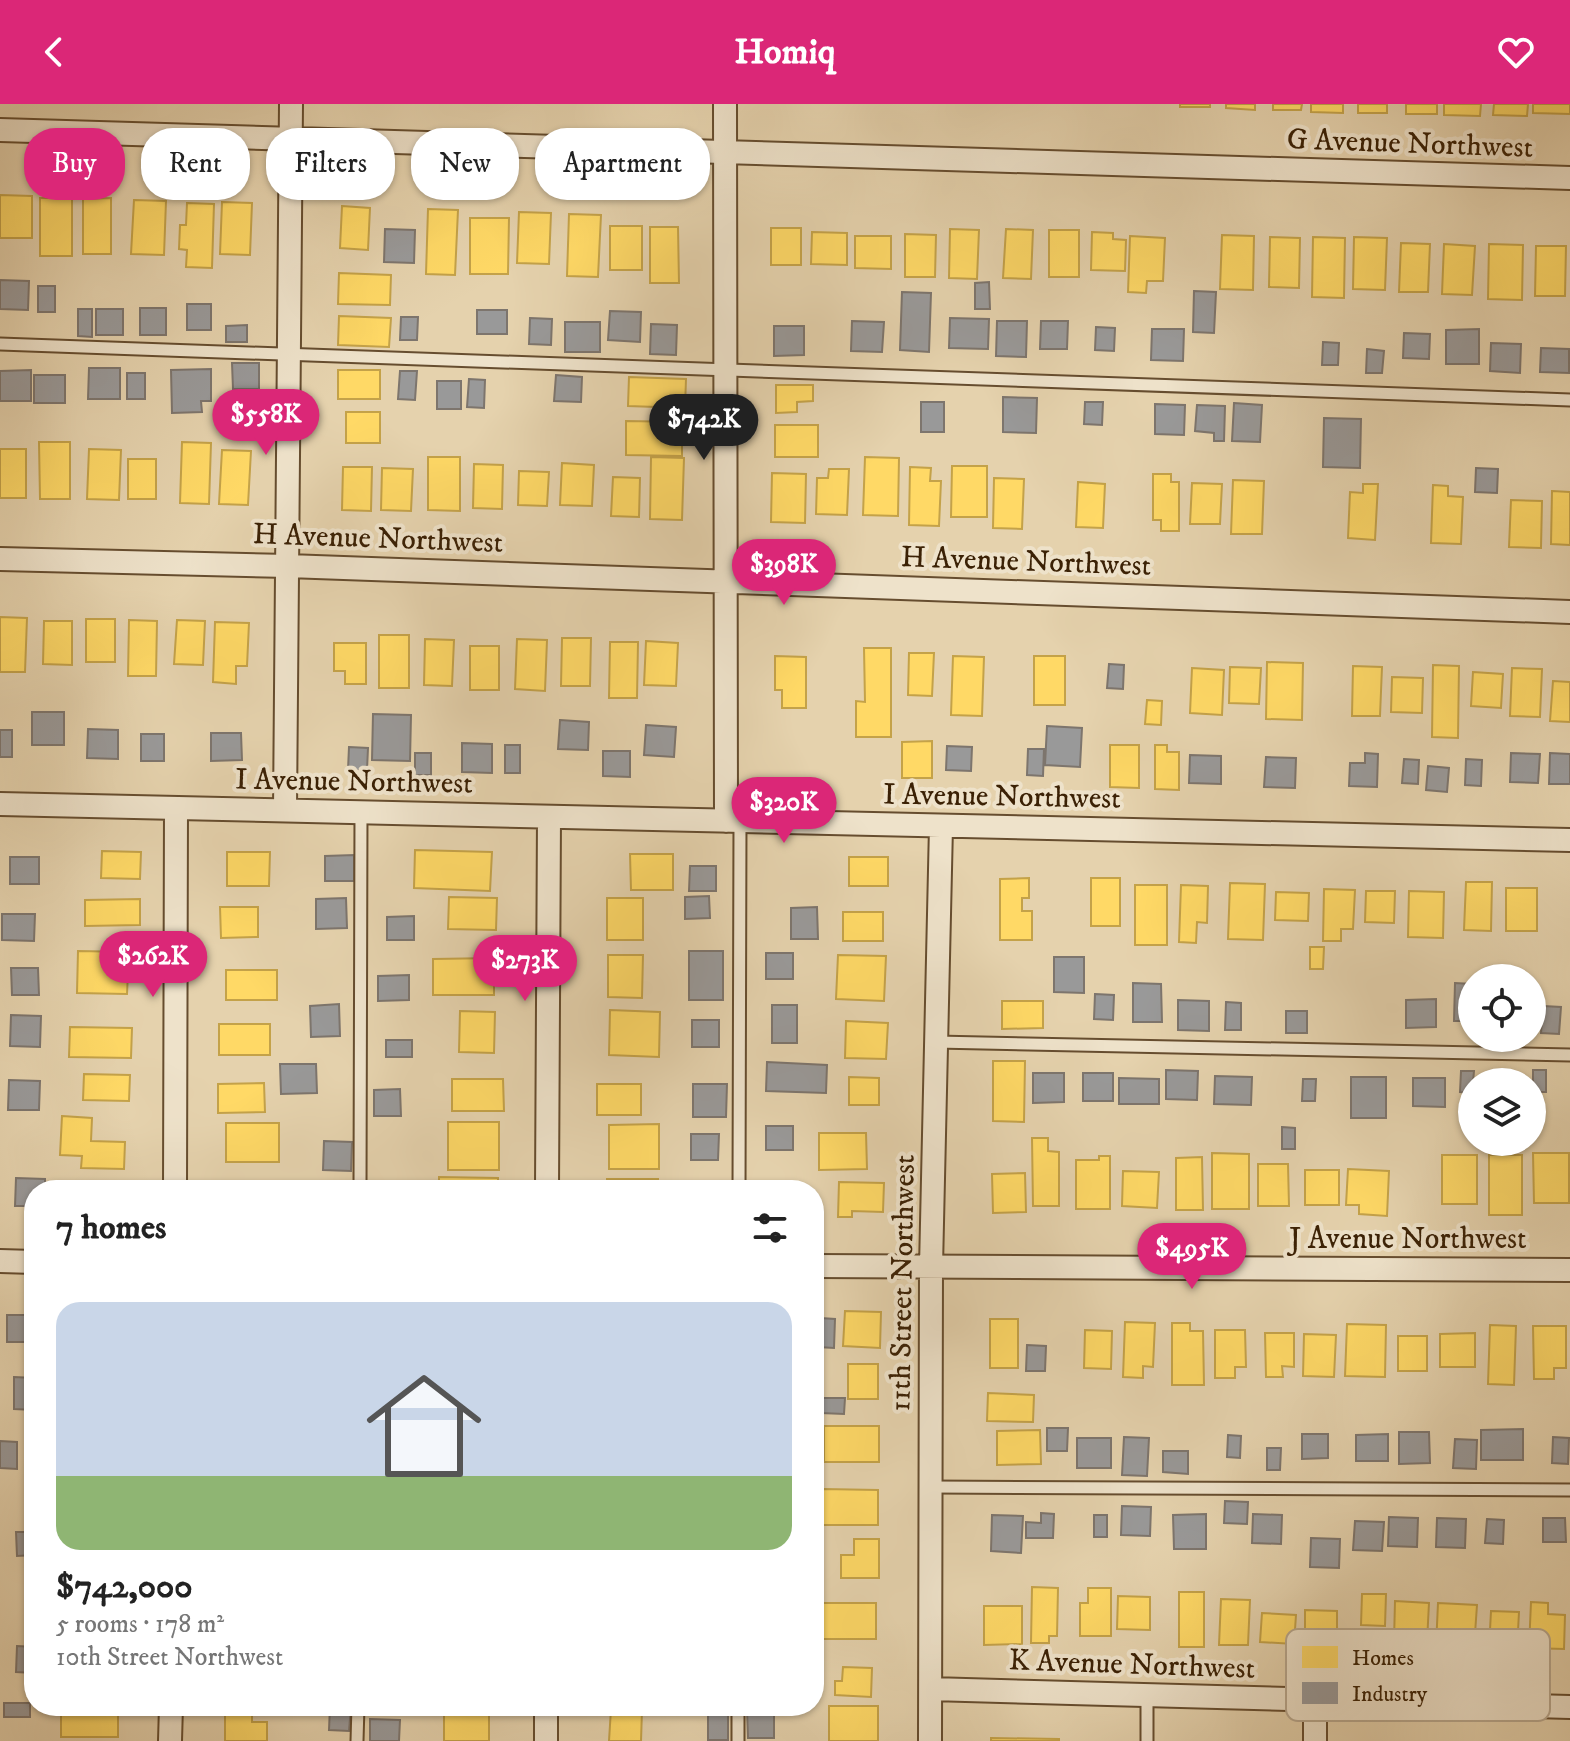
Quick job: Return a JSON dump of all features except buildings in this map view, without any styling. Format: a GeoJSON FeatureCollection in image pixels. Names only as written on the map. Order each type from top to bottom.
{"type":"FeatureCollection","features":[{"type":"Feature","properties":{"kind":"street"},"geometry":{"type":"LineString","coordinates":[[291,104],[291,128]]}},
{"type":"Feature","properties":{"kind":"street"},"geometry":{"type":"LineString","coordinates":[[725,104],[727,581],[733,821]]}},
{"type":"Feature","properties":{"kind":"street","name":"G Avenue Northwest"},"geometry":{"type":"LineString","coordinates":[[0,130],[266,138]]}},
{"type":"Feature","properties":{"kind":"street","name":"G Avenue Northwest"},"geometry":{"type":"LineString","coordinates":[[395,142],[1570,178]]}},
{"type":"Feature","properties":{"kind":"street"},"geometry":{"type":"LineString","coordinates":[[285,810],[291,200]]}},
{"type":"Feature","properties":{"kind":"street","name":"H Avenue Northwest"},"geometry":{"type":"LineString","coordinates":[[0,559],[288,566],[1570,612]]}},
{"type":"Feature","properties":{"kind":"street","name":"I Avenue Northwest"},"geometry":{"type":"LineString","coordinates":[[0,804],[1570,840]]}},
{"type":"Feature","properties":{"kind":"street"},"geometry":{"type":"LineString","coordinates":[[175,1180],[176,808]]}},
{"type":"Feature","properties":{"kind":"street"},"geometry":{"type":"LineString","coordinates":[[547,1180],[549,817]]}},
{"type":"Feature","properties":{"kind":"street","name":"11th Street Northwest"},"geometry":{"type":"LineString","coordinates":[[930,1741],[931,1267],[941,826]]}},
{"type":"Feature","properties":{"kind":"street"},"geometry":{"type":"LineString","coordinates":[[0,1261],[24,1262]]}},
{"type":"Feature","properties":{"kind":"street","name":"J Avenue Northwest"},"geometry":{"type":"LineString","coordinates":[[824,1266],[1570,1270]]}},
{"type":"Feature","properties":{"kind":"street","name":"K Avenue Northwest"},"geometry":{"type":"LineString","coordinates":[[931,1689],[1286,1700]]}},
{"type":"Feature","properties":{"kind":"street","name":"K Avenue Northwest"},"geometry":{"type":"LineString","coordinates":[[1550,1707],[1570,1707]]}},
{"type":"Feature","properties":{"kind":"street"},"geometry":{"type":"LineString","coordinates":[[170,1741],[171,1716]]}},
{"type":"Feature","properties":{"kind":"street"},"geometry":{"type":"LineString","coordinates":[[546,1716],[546,1741]]}},
{"type":"Feature","properties":{"kind":"lane"},"geometry":{"type":"LineString","coordinates":[[0,344],[1570,400]]}},
{"type":"Feature","properties":{"kind":"lane"},"geometry":{"type":"LineString","coordinates":[[360,1180],[361,812]]}},
{"type":"Feature","properties":{"kind":"lane"},"geometry":{"type":"LineString","coordinates":[[733,821],[739,1180]]}},
{"type":"Feature","properties":{"kind":"lane"},"geometry":{"type":"LineString","coordinates":[[936,1042],[1570,1055]]}},
{"type":"Feature","properties":{"kind":"lane"},"geometry":{"type":"LineString","coordinates":[[932,1487],[1570,1490]]}},
{"type":"Feature","properties":{"kind":"lane"},"geometry":{"type":"LineString","coordinates":[[1147,1696],[1147,1741]]}},
{"type":"Feature","properties":{"kind":"lane"},"geometry":{"type":"LineString","coordinates":[[357,1741],[358,1716]]}},
{"type":"Feature","properties":{"kind":"lane"},"geometry":{"type":"LineString","coordinates":[[738,1716],[738,1741]]}}]}
